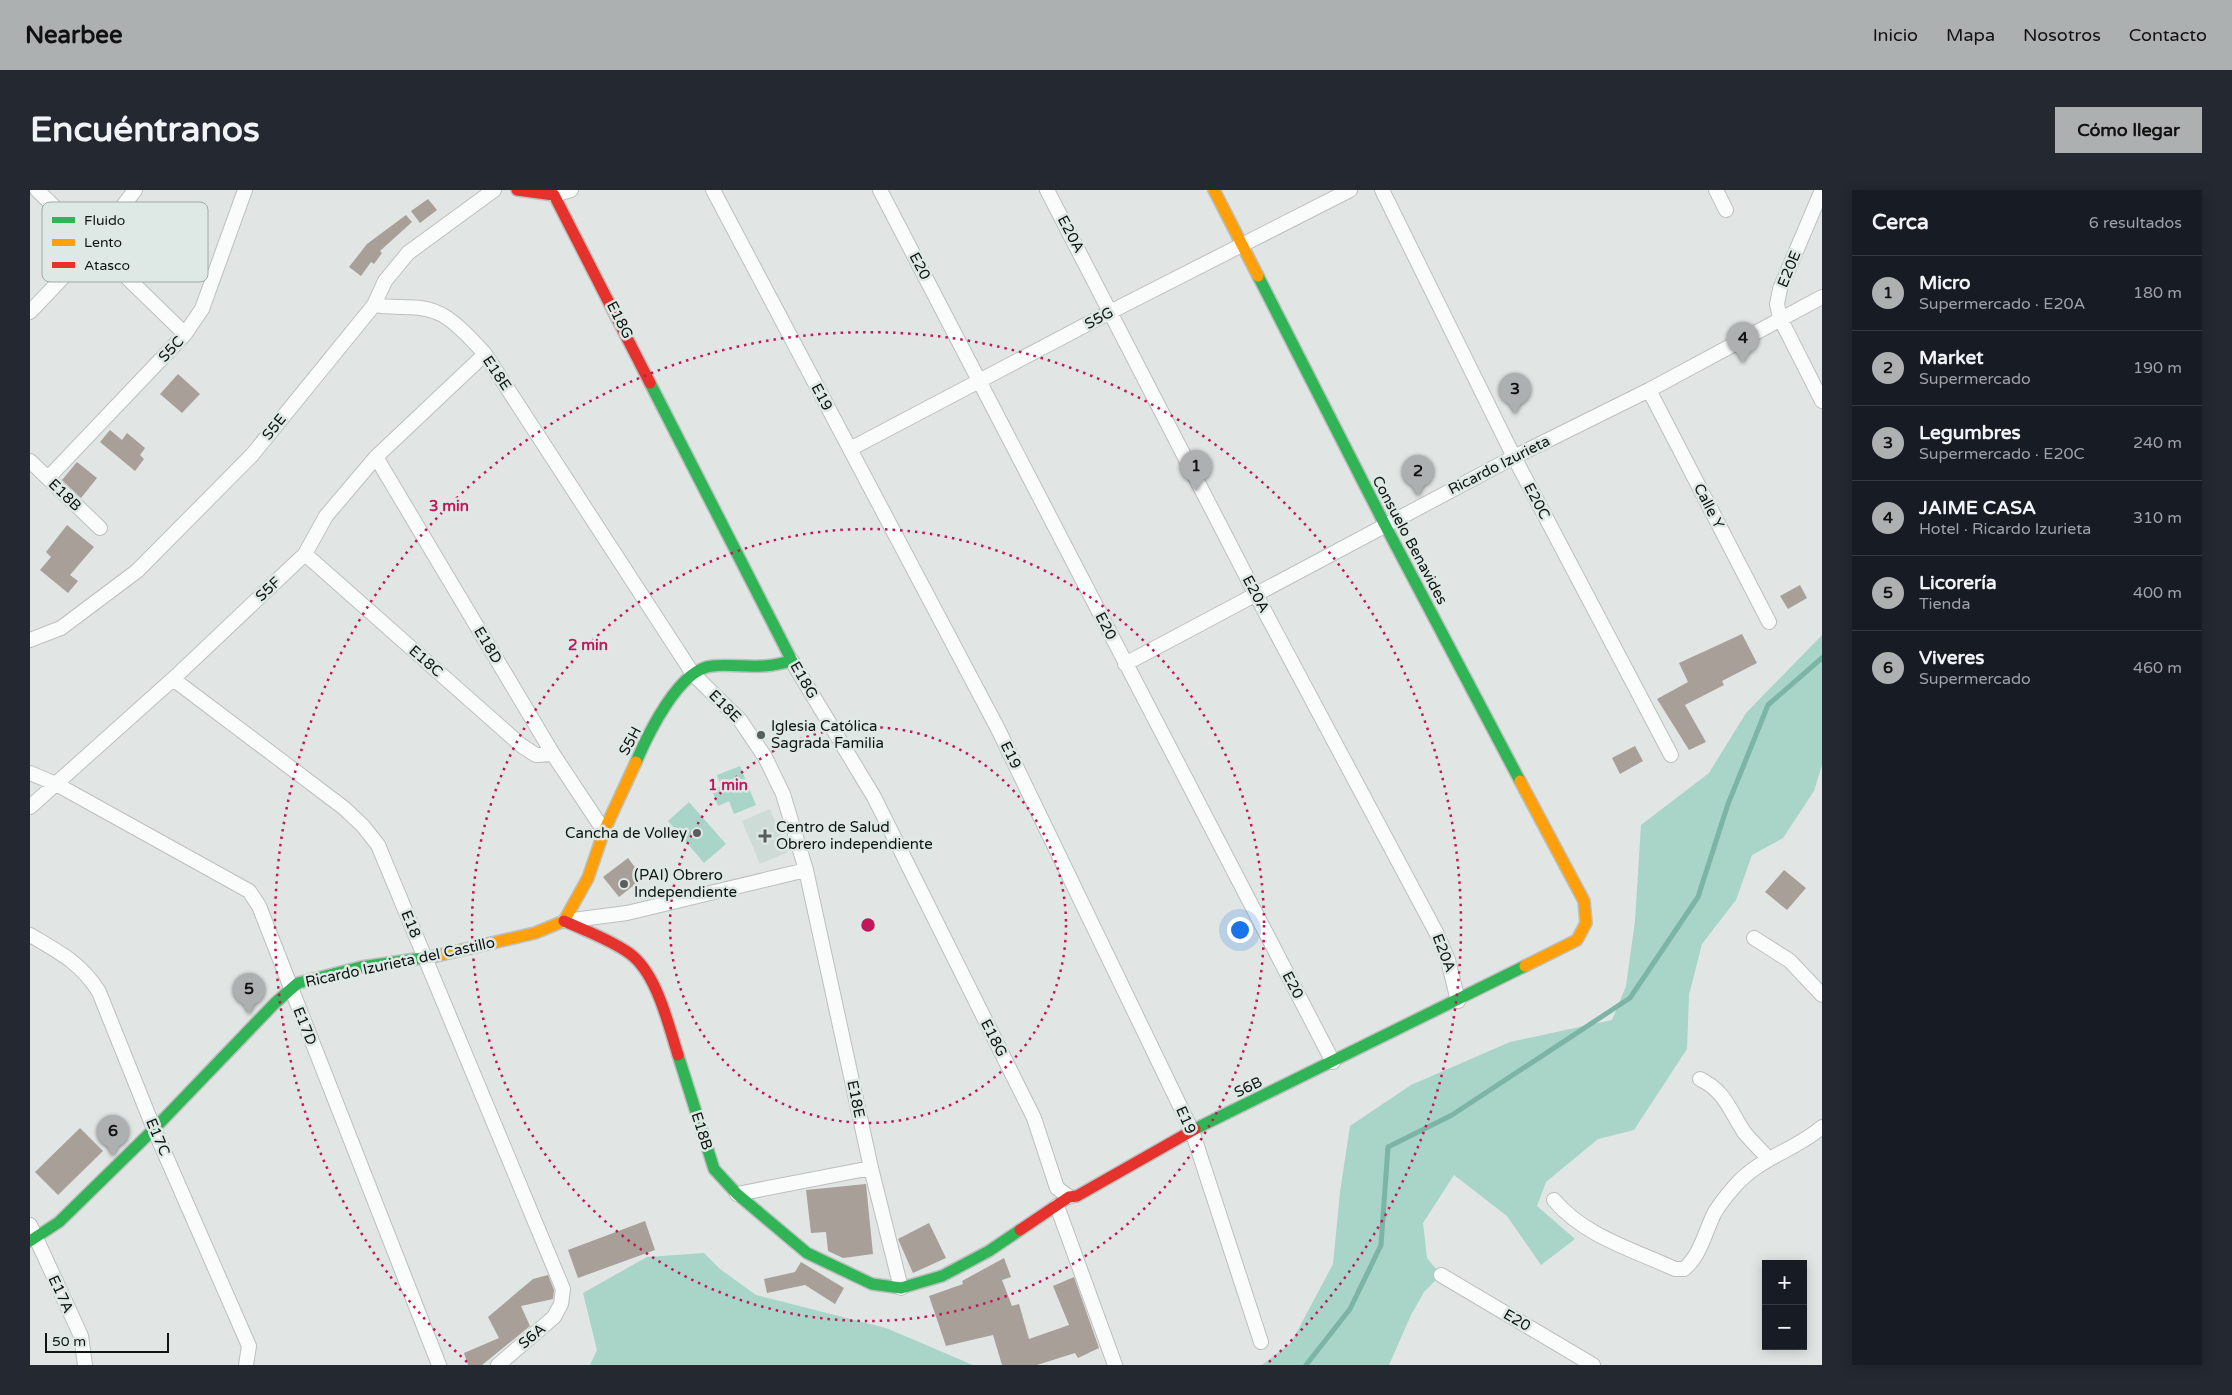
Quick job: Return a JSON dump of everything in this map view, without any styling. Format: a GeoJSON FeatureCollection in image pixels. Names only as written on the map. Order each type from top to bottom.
{"type":"FeatureCollection","features":[{"type":"Feature","properties":{"kind":"street"},"geometry":{"type":"LineString","coordinates":[[37,190],[49,202]]}},
{"type":"Feature","properties":{"kind":"street"},"geometry":{"type":"LineString","coordinates":[[126,202],[135,190]]}},
{"type":"Feature","properties":{"kind":"street","name":"S5C"},"geometry":{"type":"LineString","coordinates":[[48,478],[185,334],[202,309],[245,190]]}},
{"type":"Feature","properties":{"kind":"street","name":"S5E"},"geometry":{"type":"LineString","coordinates":[[33,635],[61,628],[137,571],[252,455],[374,305],[385,281],[408,253],[494,190]]}},
{"type":"Feature","properties":{"kind":"street"},"geometry":{"type":"LineString","coordinates":[[517,190],[554,195],[571,190]]}},
{"type":"Feature","properties":{"kind":"street","name":"E19"},"geometry":{"type":"LineString","coordinates":[[712,190],[998,729],[1192,1131],[1261,1342]]}},
{"type":"Feature","properties":{"kind":"street","name":"E20"},"geometry":{"type":"LineString","coordinates":[[880,190],[1333,1062]]}},
{"type":"Feature","properties":{"kind":"street","name":"E20A"},"geometry":{"type":"LineString","coordinates":[[1047,190],[1112,311],[1256,594],[1437,934],[1448,960],[1458,1001]]}},
{"type":"Feature","properties":{"kind":"street","name":"Consuelo Benavides"},"geometry":{"type":"LineString","coordinates":[[1214,190],[1385,525],[1584,901]]}},
{"type":"Feature","properties":{"kind":"street","name":"S5G"},"geometry":{"type":"LineString","coordinates":[[850,449],[981,382],[1112,311],[1350,190]]}},
{"type":"Feature","properties":{"kind":"street","name":"E20C"},"geometry":{"type":"LineString","coordinates":[[1382,190],[1514,457],[1671,755]]}},
{"type":"Feature","properties":{"kind":"street"},"geometry":{"type":"LineString","coordinates":[[1716,190],[1726,210]]}},
{"type":"Feature","properties":{"kind":"street","name":"E20E"},"geometry":{"type":"LineString","coordinates":[[1822,190],[1780,289],[1776,304],[1780,318],[1822,401]]}},
{"type":"Feature","properties":{"kind":"street","name":"E18G"},"geometry":{"type":"LineString","coordinates":[[554,195],[792,660],[874,797],[1034,1118],[1057,1188],[1069,1197]]}},
{"type":"Feature","properties":{"kind":"street"},"geometry":{"type":"LineString","coordinates":[[30,312],[59,282]]}},
{"type":"Feature","properties":{"kind":"street"},"geometry":{"type":"LineString","coordinates":[[131,282],[185,334]]}},
{"type":"Feature","properties":{"kind":"street","name":"Ricardo Izurieta"},"geometry":{"type":"LineString","coordinates":[[1125,664],[1514,457],[1649,390],[1822,297]]}},
{"type":"Feature","properties":{"kind":"street","name":"E18E"},"geometry":{"type":"LineString","coordinates":[[374,305],[436,312],[464,332],[485,354],[693,674],[740,720],[765,757],[783,794],[806,870],[871,1168],[901,1288]]}},
{"type":"Feature","properties":{"kind":"street","name":"S5F"},"geometry":{"type":"LineString","coordinates":[[30,807],[173,679],[305,554],[326,516],[376,457],[485,354]]}},
{"type":"Feature","properties":{"kind":"street","name":"Calle Y"},"geometry":{"type":"LineString","coordinates":[[1649,390],[1769,622]]}},
{"type":"Feature","properties":{"kind":"street","name":"E18D"},"geometry":{"type":"LineString","coordinates":[[376,457],[553,754],[604,831]]}},
{"type":"Feature","properties":{"kind":"street","name":"E18B"},"geometry":{"type":"LineString","coordinates":[[30,461],[100,528]]}},
{"type":"Feature","properties":{"kind":"street","name":"E18C"},"geometry":{"type":"LineString","coordinates":[[305,554],[522,746],[536,755],[553,754]]}},
{"type":"Feature","properties":{"kind":"street","name":"S5H"},"geometry":{"type":"LineString","coordinates":[[564,921],[588,878],[604,831],[642,748],[667,705],[684,681],[693,674],[711,666],[764,666],[792,660]]}},
{"type":"Feature","properties":{"kind":"street","name":"E18"},"geometry":{"type":"LineString","coordinates":[[173,679],[344,808],[363,826],[378,845],[563,1289],[561,1304]]}},
{"type":"Feature","properties":{"kind":"street","name":"E17D"},"geometry":{"type":"LineString","coordinates":[[30,772],[56,784],[249,891],[259,906],[439,1365]]}},
{"type":"Feature","properties":{"kind":"street","name":"Ricardo Izurieta del Castillo"},"geometry":{"type":"LineString","coordinates":[[33,1240],[60,1222],[154,1130],[290,988],[307,980],[361,967],[425,958],[535,933],[564,921],[626,913],[806,870]]}},
{"type":"Feature","properties":{"kind":"street","name":"S6B"},"geometry":{"type":"LineString","coordinates":[[901,1288],[942,1276],[988,1251],[1069,1197],[1077,1196],[1192,1131],[1458,1001],[1577,940],[1586,923],[1584,901]]}},
{"type":"Feature","properties":{"kind":"street","name":"E18B"},"geometry":{"type":"LineString","coordinates":[[564,921],[606,939],[631,954],[646,972],[660,1000],[714,1169],[737,1194],[807,1253],[872,1284],[901,1288]]}},
{"type":"Feature","properties":{"kind":"street","name":"E17C"},"geometry":{"type":"LineString","coordinates":[[30,934],[67,956],[88,974],[99,992],[154,1130],[249,1346],[246,1365]]}},
{"type":"Feature","properties":{"kind":"street"},"geometry":{"type":"LineString","coordinates":[[1754,938],[1790,961],[1822,995]]}},
{"type":"Feature","properties":{"kind":"street"},"geometry":{"type":"LineString","coordinates":[[1700,1079],[1716,1088],[1724,1096],[1746,1134],[1768,1158]]}},
{"type":"Feature","properties":{"kind":"street"},"geometry":{"type":"LineString","coordinates":[[1554,1200],[1575,1222],[1588,1230],[1675,1269],[1684,1269],[1692,1263],[1716,1211],[1734,1187],[1751,1170],[1768,1158],[1797,1144],[1822,1126]]}},
{"type":"Feature","properties":{"kind":"street"},"geometry":{"type":"LineString","coordinates":[[737,1194],[871,1168]]}},
{"type":"Feature","properties":{"kind":"street"},"geometry":{"type":"LineString","coordinates":[[1057,1206],[1115,1365]]}},
{"type":"Feature","properties":{"kind":"street","name":"E17A"},"geometry":{"type":"LineString","coordinates":[[30,1225],[33,1240],[81,1336],[85,1365]]}},
{"type":"Feature","properties":{"kind":"street","name":"E20"},"geometry":{"type":"LineString","coordinates":[[1441,1276],[1594,1365]]}},
{"type":"Feature","properties":{"kind":"street","name":"S6A"},"geometry":{"type":"LineString","coordinates":[[498,1365],[554,1317],[561,1304]]}},
{"type":"Feature","properties":{"kind":"shaded area","name":"Centro de Salud Obrero independiente"},"geometry":{"type":"Polygon","coordinates":[[[770,809],[788,852],[760,864],[742,821],[770,809]]]}},
{"type":"Feature","properties":{"kind":"green space"},"geometry":{"type":"Polygon","coordinates":[[[1822,635],[1822,765],[1814,791],[1783,838],[1752,855],[1736,900],[1702,944],[1689,995],[1687,1049],[1634,1130],[1598,1139],[1546,1182],[1537,1206],[1575,1239],[1541,1265],[1507,1216],[1454,1175],[1423,1223],[1427,1258],[1441,1275],[1424,1292],[1411,1315],[1389,1365],[1262,1365],[1291,1343],[1333,1264],[1340,1192],[1350,1126],[1411,1085],[1510,1042],[1612,1020],[1626,986],[1635,921],[1641,825],[1709,773],[1746,713],[1822,635]]]}},
{"type":"Feature","properties":{"kind":"green space","name":"Cancha de Volley"},"geometry":{"type":"Polygon","coordinates":[[[740,766],[756,805],[734,814],[729,801],[718,806],[712,790],[721,786],[717,775],[740,766]]]}},
{"type":"Feature","properties":{"kind":"green space","name":"Cancha de Volley"},"geometry":{"type":"Polygon","coordinates":[[[689,802],[726,844],[704,863],[668,821],[689,802]]]}},
{"type":"Feature","properties":{"kind":"green space"},"geometry":{"type":"Polygon","coordinates":[[[704,1253],[720,1269],[756,1295],[886,1328],[973,1365],[590,1365],[597,1350],[583,1293],[647,1257],[704,1253]]]}},
{"type":"Feature","properties":{"kind":"building"},"geometry":{"type":"Polygon","coordinates":[[[428,199],[437,210],[420,223],[411,211],[428,199]]]}},
{"type":"Feature","properties":{"kind":"building"},"geometry":{"type":"Polygon","coordinates":[[[406,215],[412,222],[380,251],[382,253],[374,264],[371,262],[361,276],[349,267],[367,244],[406,215]]]}},
{"type":"Feature","properties":{"kind":"building"},"geometry":{"type":"Polygon","coordinates":[[[178,374],[200,394],[182,413],[160,394],[178,374]]]}},
{"type":"Feature","properties":{"kind":"building"},"geometry":{"type":"Polygon","coordinates":[[[110,430],[122,440],[127,433],[145,448],[140,455],[144,459],[135,471],[100,442],[110,430]]]}},
{"type":"Feature","properties":{"kind":"building"},"geometry":{"type":"Polygon","coordinates":[[[77,462],[97,478],[81,498],[62,480],[77,462]]]}},
{"type":"Feature","properties":{"kind":"building"},"geometry":{"type":"Polygon","coordinates":[[[67,525],[94,547],[70,575],[78,581],[68,593],[40,570],[51,557],[46,552],[67,525]]]}},
{"type":"Feature","properties":{"kind":"building"},"geometry":{"type":"Polygon","coordinates":[[[1800,585],[1807,598],[1788,609],[1780,596],[1800,585]]]}},
{"type":"Feature","properties":{"kind":"building"},"geometry":{"type":"Polygon","coordinates":[[[1742,634],[1757,663],[1722,681],[1724,685],[1685,705],[1706,742],[1689,750],[1657,699],[1688,682],[1679,663],[1742,634]]]}},
{"type":"Feature","properties":{"kind":"building"},"geometry":{"type":"Polygon","coordinates":[[[1635,746],[1643,761],[1620,774],[1612,758],[1635,746]]]}},
{"type":"Feature","properties":{"kind":"building"},"geometry":{"type":"Polygon","coordinates":[[[628,858],[643,878],[619,897],[603,877],[628,858]]]}},
{"type":"Feature","properties":{"kind":"building"},"geometry":{"type":"Polygon","coordinates":[[[1784,870],[1806,888],[1787,910],[1765,892],[1784,870]]]}},
{"type":"Feature","properties":{"kind":"building"},"geometry":{"type":"Polygon","coordinates":[[[80,1128],[103,1151],[58,1195],[35,1172],[80,1128]]]}},
{"type":"Feature","properties":{"kind":"building"},"geometry":{"type":"Polygon","coordinates":[[[866,1184],[873,1254],[843,1258],[828,1251],[826,1232],[811,1233],[806,1190],[866,1184]]]}},
{"type":"Feature","properties":{"kind":"building"},"geometry":{"type":"Polygon","coordinates":[[[645,1221],[655,1250],[578,1278],[568,1250],[645,1221]]]}},
{"type":"Feature","properties":{"kind":"building"},"geometry":{"type":"Polygon","coordinates":[[[929,1223],[946,1258],[913,1273],[898,1239],[929,1223]]]}},
{"type":"Feature","properties":{"kind":"building"},"geometry":{"type":"Polygon","coordinates":[[[1004,1258],[1011,1277],[1002,1280],[1012,1306],[1019,1304],[1029,1339],[1069,1325],[1053,1286],[1074,1277],[1099,1348],[1078,1358],[1075,1353],[1037,1365],[1002,1365],[993,1335],[946,1346],[929,1296],[963,1284],[962,1281],[1004,1258]]]}},
{"type":"Feature","properties":{"kind":"building"},"geometry":{"type":"Polygon","coordinates":[[[801,1262],[844,1288],[835,1304],[805,1285],[767,1293],[764,1279],[795,1272],[801,1262]]]}},
{"type":"Feature","properties":{"kind":"building"},"geometry":{"type":"Polygon","coordinates":[[[548,1275],[554,1290],[553,1299],[521,1306],[530,1326],[482,1365],[468,1365],[464,1353],[499,1338],[488,1317],[533,1279],[548,1275]]]}},
{"type":"Feature","properties":{"kind":"waterway"},"geometry":{"type":"LineString","coordinates":[[1306,1365],[1350,1309],[1381,1245],[1388,1147],[1452,1115],[1630,998],[1698,897],[1728,804],[1768,705],[1822,658]]}},
{"type":"Feature","properties":{"kind":"traffic: fast"},"geometry":{"type":"LineString","coordinates":[[1258,276],[1385,525],[1520,781]]}},
{"type":"Feature","properties":{"kind":"traffic: fast"},"geometry":{"type":"LineString","coordinates":[[636,762],[666,705],[688,678],[700,670],[712,666],[766,666],[792,661],[650,383]]}},
{"type":"Feature","properties":{"kind":"traffic: fast"},"geometry":{"type":"LineString","coordinates":[[30,1241],[59,1222],[154,1129],[275,1003],[298,983],[361,967],[436,956]]}},
{"type":"Feature","properties":{"kind":"traffic: fast"},"geometry":{"type":"LineString","coordinates":[[1195,1129],[1525,966]]}},
{"type":"Feature","properties":{"kind":"traffic: fast"},"geometry":{"type":"LineString","coordinates":[[678,1055],[714,1169],[737,1194],[807,1253],[872,1284],[901,1288],[942,1276],[989,1251],[1020,1230]]}},
{"type":"Feature","properties":{"kind":"traffic: slow"},"geometry":{"type":"LineString","coordinates":[[1214,190],[1258,276]]}},
{"type":"Feature","properties":{"kind":"traffic: slow"},"geometry":{"type":"LineString","coordinates":[[564,921],[588,878],[604,831],[636,762]]}},
{"type":"Feature","properties":{"kind":"traffic: slow"},"geometry":{"type":"LineString","coordinates":[[1520,781],[1584,901],[1586,923],[1577,940],[1525,966]]}},
{"type":"Feature","properties":{"kind":"traffic: slow"},"geometry":{"type":"LineString","coordinates":[[436,956],[535,933],[564,921]]}},
{"type":"Feature","properties":{"kind":"traffic: jam"},"geometry":{"type":"LineString","coordinates":[[517,190],[554,195],[650,383]]}},
{"type":"Feature","properties":{"kind":"traffic: jam"},"geometry":{"type":"LineString","coordinates":[[564,921],[614,944],[639,962],[647,973],[660,1000],[678,1055]]}},
{"type":"Feature","properties":{"kind":"traffic: jam"},"geometry":{"type":"LineString","coordinates":[[1020,1230],[1069,1197],[1077,1196],[1195,1129]]}},
{"type":"Feature","properties":{"kind":"place","name":"JAIME CASA"},"geometry":{"type":"Point","coordinates":[1743,363]}},
{"type":"Feature","properties":{"kind":"place","name":"Legumbres"},"geometry":{"type":"Point","coordinates":[1515,414]}},
{"type":"Feature","properties":{"kind":"place","name":"Micro"},"geometry":{"type":"Point","coordinates":[1196,491]}},
{"type":"Feature","properties":{"kind":"place","name":"Market"},"geometry":{"type":"Point","coordinates":[1418,496]}},
{"type":"Feature","properties":{"kind":"place","name":"Iglesia Católica Sagrada Familia"},"geometry":{"type":"Point","coordinates":[761,735]}},
{"type":"Feature","properties":{"kind":"place","name":"Cancha de Volley"},"geometry":{"type":"Point","coordinates":[697,833]}},
{"type":"Feature","properties":{"kind":"place","name":"Centro de Salud Obrero independiente"},"geometry":{"type":"Point","coordinates":[765,836]}},
{"type":"Feature","properties":{"kind":"place","name":"(PAI) Obrero Independiente"},"geometry":{"type":"Point","coordinates":[624,884]}},
{"type":"Feature","properties":{"kind":"place","name":"Licorería"},"geometry":{"type":"Point","coordinates":[249,1014]}},
{"type":"Feature","properties":{"kind":"place","name":"Viveres"},"geometry":{"type":"Point","coordinates":[113,1156]}}]}
